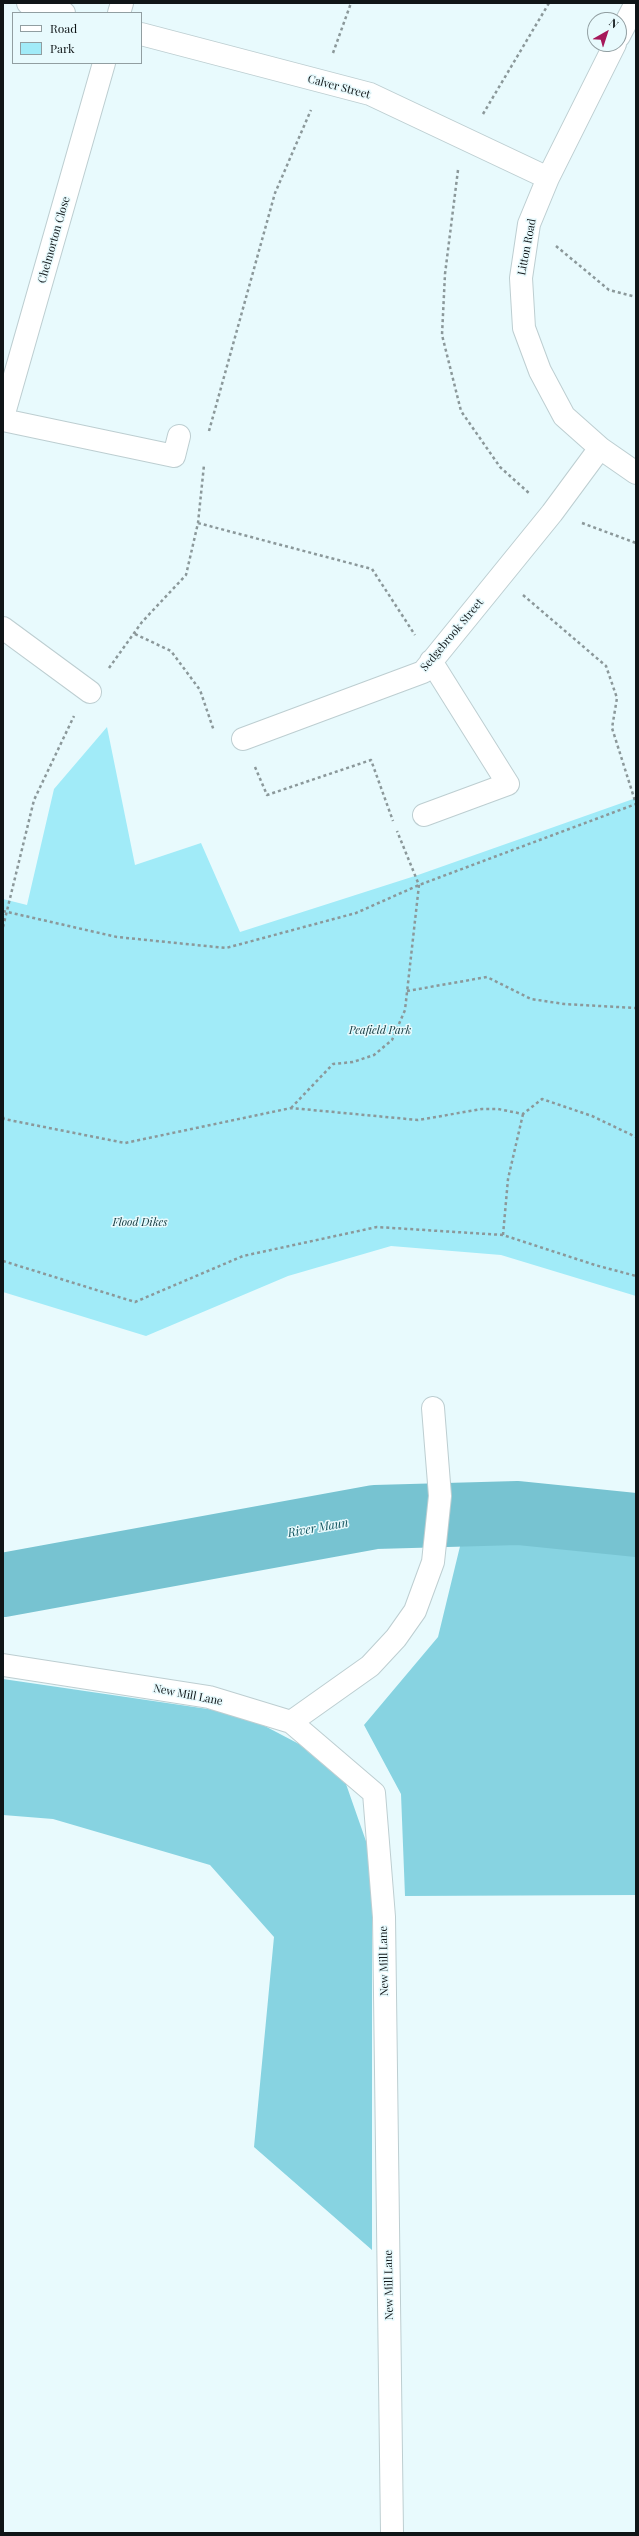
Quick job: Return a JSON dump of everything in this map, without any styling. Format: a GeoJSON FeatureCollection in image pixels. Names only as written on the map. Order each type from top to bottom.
{"type":"FeatureCollection","features":[{"type":"Feature","properties":{"kind":"street"},"geometry":{"type":"LineString","coordinates":[[28,3],[60,12]]}},
{"type":"Feature","properties":{"kind":"street"},"geometry":{"type":"LineString","coordinates":[[627,20],[636,3]]}},
{"type":"Feature","properties":{"kind":"street","name":"Calver Street"},"geometry":{"type":"LineString","coordinates":[[142,34],[370,94],[548,178]]}},
{"type":"Feature","properties":{"kind":"street","name":"Litton Road"},"geometry":{"type":"LineString","coordinates":[[611,52],[548,178],[529,224],[521,278],[524,328],[540,371],[564,416],[600,448],[636,473]]}},
{"type":"Feature","properties":{"kind":"street","name":"Chelmorton Close"},"geometry":{"type":"LineString","coordinates":[[3,416],[104,64]]}},
{"type":"Feature","properties":{"kind":"street"},"geometry":{"type":"LineString","coordinates":[[3,420],[174,456],[179,436]]}},
{"type":"Feature","properties":{"kind":"street","name":"Sedgebrook Street"},"geometry":{"type":"LineString","coordinates":[[243,739],[423,672],[552,513],[600,448]]}},
{"type":"Feature","properties":{"kind":"street"},"geometry":{"type":"LineString","coordinates":[[3,628],[90,692]]}},
{"type":"Feature","properties":{"kind":"street"},"geometry":{"type":"LineString","coordinates":[[424,815],[508,784],[431,662]]}},
{"type":"Feature","properties":{"kind":"street"},"geometry":{"type":"LineString","coordinates":[[291,1722],[370,1666],[396,1638],[415,1611],[433,1562],[440,1496],[433,1408]]}},
{"type":"Feature","properties":{"kind":"street","name":"New Mill Lane"},"geometry":{"type":"LineString","coordinates":[[3,1665],[208,1697],[291,1722],[374,1793],[384,1917],[392,2533]]}},
{"type":"Feature","properties":{"kind":"path"},"geometry":{"type":"LineString","coordinates":[[548,3],[467,140],[459,165],[445,274],[442,335],[460,411],[500,467],[552,513],[636,543]]}},
{"type":"Feature","properties":{"kind":"path"},"geometry":{"type":"LineString","coordinates":[[529,224],[609,290],[636,297]]}},
{"type":"Feature","properties":{"kind":"path"},"geometry":{"type":"LineString","coordinates":[[198,523],[372,569],[431,662]]}},
{"type":"Feature","properties":{"kind":"path"},"geometry":{"type":"LineString","coordinates":[[3,911],[117,937],[226,948],[356,913],[419,885],[636,804],[612,728],[617,698],[606,666],[501,576]]}},
{"type":"Feature","properties":{"kind":"path"},"geometry":{"type":"LineString","coordinates":[[135,634],[171,651],[200,690],[215,735]]}},
{"type":"Feature","properties":{"kind":"path"},"geometry":{"type":"LineString","coordinates":[[243,739],[267,795],[371,760],[419,885],[405,1010],[392,1040],[374,1055],[353,1062],[333,1064],[291,1108]]}},
{"type":"Feature","properties":{"kind":"path"},"geometry":{"type":"LineString","coordinates":[[407,991],[487,977],[531,999],[564,1004],[636,1008]]}},
{"type":"Feature","properties":{"kind":"path"},"geometry":{"type":"LineString","coordinates":[[503,1235],[508,1179],[523,1114],[542,1099],[592,1116],[636,1138]]}},
{"type":"Feature","properties":{"kind":"path"},"geometry":{"type":"LineString","coordinates":[[3,1119],[125,1143],[291,1108],[418,1120],[482,1109],[498,1109],[523,1114]]}},
{"type":"Feature","properties":{"kind":"path"},"geometry":{"type":"LineString","coordinates":[[3,1261],[135,1302],[243,1256],[377,1227],[503,1235],[594,1265],[636,1276]]}},
{"type":"Feature","properties":{"kind":"green space","name":"Peafield Park"},"geometry":{"type":"Polygon","coordinates":[[[107,727],[135,865],[201,843],[240,932],[418,875],[636,798],[636,1296],[501,1255],[391,1246],[288,1276],[146,1336],[3,1292],[3,899],[27,905],[54,789],[107,727]]]}},
{"type":"Feature","properties":{"kind":"shaded area"},"geometry":{"type":"Polygon","coordinates":[[[463,1534],[636,1552],[636,1895],[405,1896],[401,1794],[364,1725],[438,1637],[463,1534]]]}},
{"type":"Feature","properties":{"kind":"shaded area"},"geometry":{"type":"Polygon","coordinates":[[[3,1679],[242,1714],[299,1744],[346,1784],[367,1844],[372,1892],[372,2250],[254,2147],[274,1937],[210,1865],[53,1819],[3,1815],[3,1679]]]}},
{"type":"Feature","properties":{"kind":"waterway","name":"River Maun"},"geometry":{"type":"LineString","coordinates":[[3,1585],[375,1517],[518,1513],[636,1525]]}},
{"type":"Feature","properties":{"kind":"park label","name":"Flood Dikes"},"geometry":{"type":"Point","coordinates":[140,1223]}}]}
